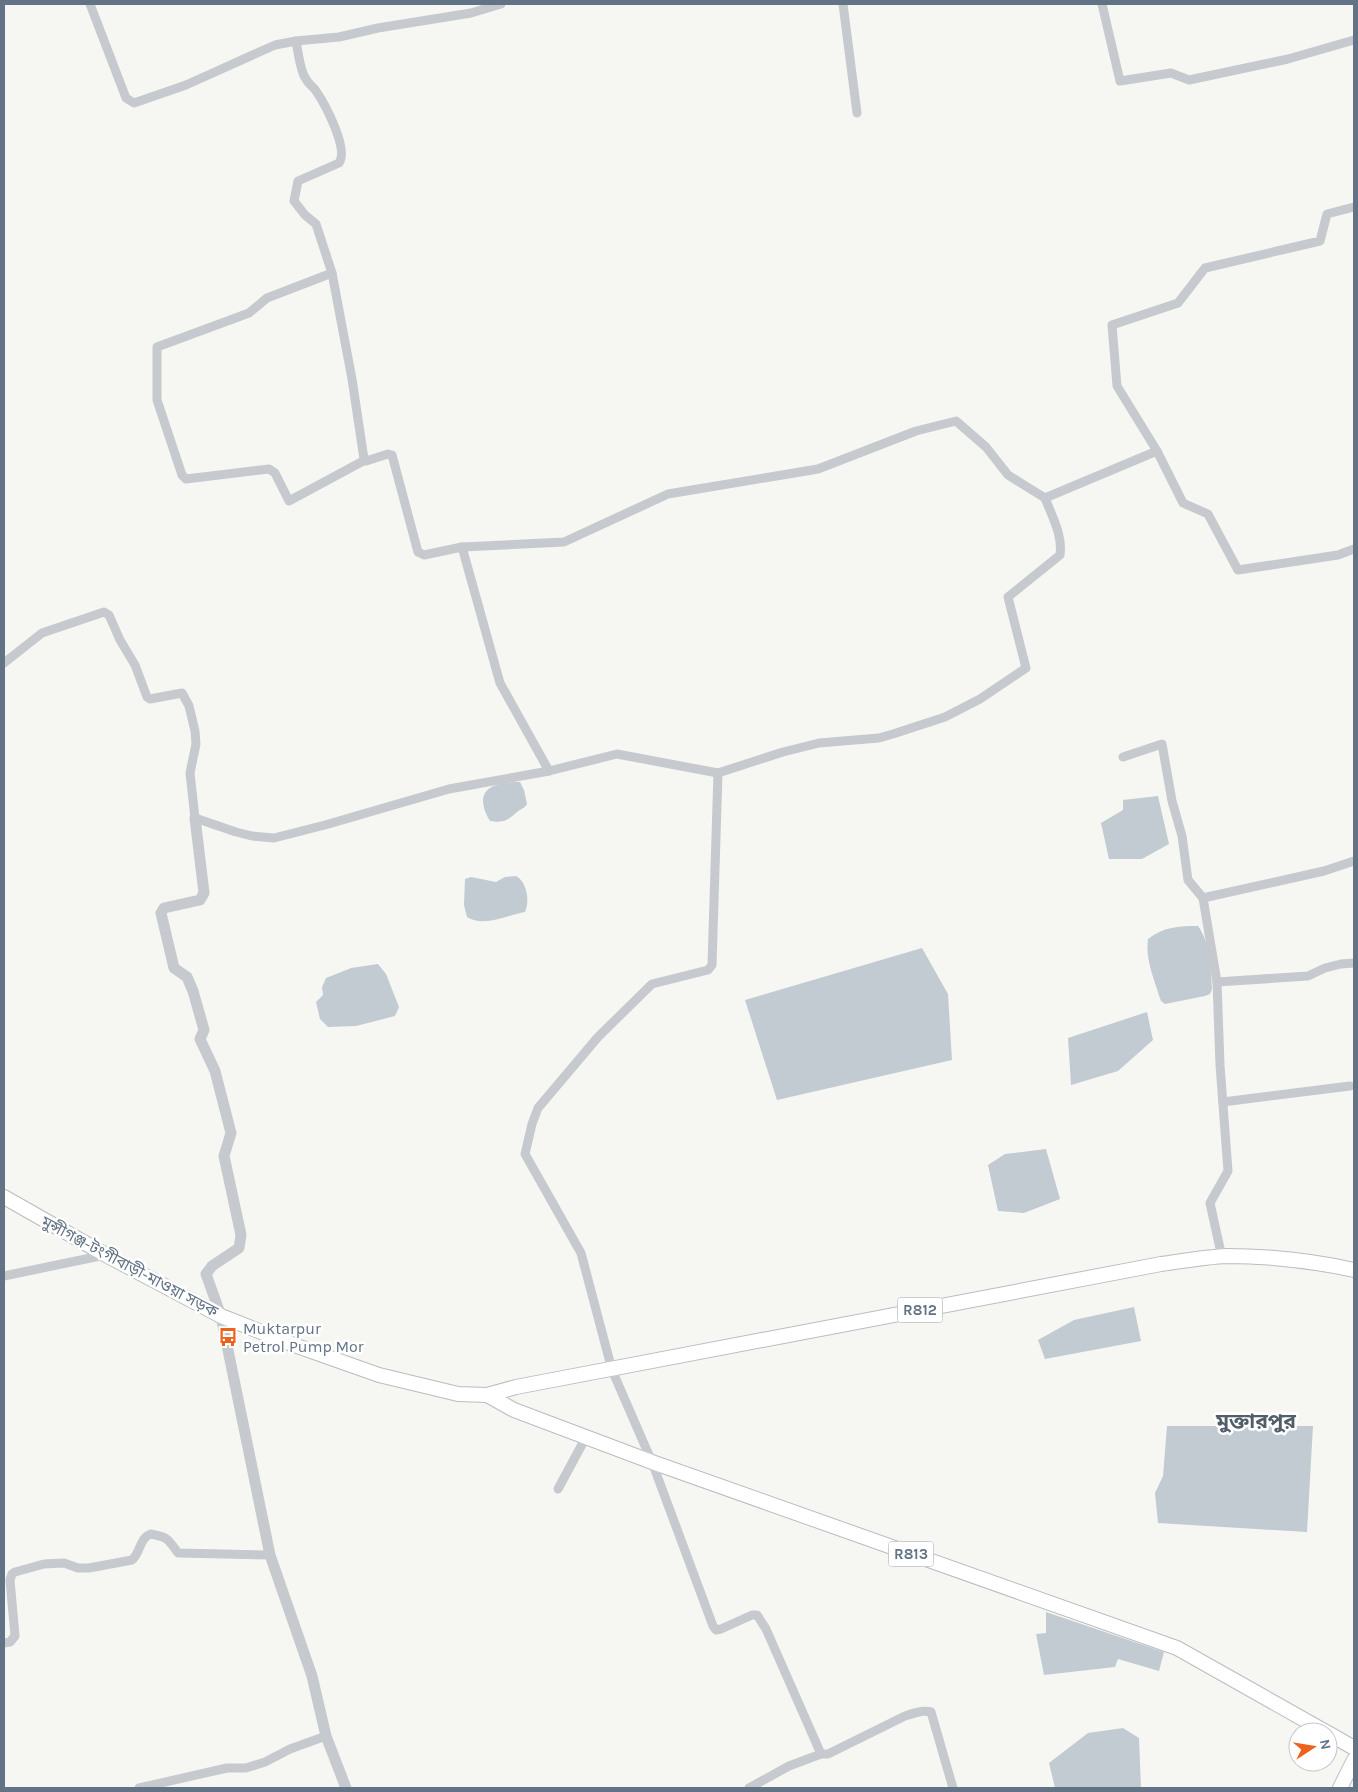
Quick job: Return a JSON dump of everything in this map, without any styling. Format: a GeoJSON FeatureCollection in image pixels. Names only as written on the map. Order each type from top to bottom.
{"type":"FeatureCollection","features":[{"type":"Feature","properties":{"kind":"main road","name":"মুন্সীগঞ্জ-টংগীবাড়ী-মাওয়া সড়ক"},"geometry":{"type":"LineString","coordinates":[[4,1198],[221,1316],[294,1345],[379,1375],[458,1394],[488,1395]]}},
{"type":"Feature","properties":{"kind":"main road","name":"R812"},"geometry":{"type":"LineString","coordinates":[[488,1395],[516,1387],[1199,1258],[1228,1256],[1305,1262],[1354,1270]]}},
{"type":"Feature","properties":{"kind":"main road","name":"R813"},"geometry":{"type":"LineString","coordinates":[[488,1395],[514,1410],[652,1462],[1177,1648],[1308,1722]]}},
{"type":"Feature","properties":{"kind":"main road","name":"R813"},"geometry":{"type":"LineString","coordinates":[[1338,1739],[1354,1748]]}},
{"type":"Feature","properties":{"kind":"main road"},"geometry":{"type":"LineString","coordinates":[[1340,1788],[1354,1760]]}},
{"type":"Feature","properties":{"kind":"street"},"geometry":{"type":"LineString","coordinates":[[90,4],[126,98],[134,103],[186,85],[275,45],[339,37],[378,28],[471,14],[501,4]]}},
{"type":"Feature","properties":{"kind":"street"},"geometry":{"type":"LineString","coordinates":[[843,4],[857,113]]}},
{"type":"Feature","properties":{"kind":"street"},"geometry":{"type":"LineString","coordinates":[[1102,4],[1120,81],[1171,73],[1190,80],[1288,59],[1354,40]]}},
{"type":"Feature","properties":{"kind":"street"},"geometry":{"type":"LineString","coordinates":[[296,41],[304,76],[322,100],[332,119],[339,140],[341,160],[339,163],[298,181],[294,201],[305,215],[316,224],[332,273],[365,460]]}},
{"type":"Feature","properties":{"kind":"street"},"geometry":{"type":"LineString","coordinates":[[1354,207],[1327,214],[1320,241],[1205,268],[1178,303],[1112,325],[1117,386],[1157,451],[1183,503],[1208,514],[1238,570],[1338,555],[1354,549]]}},
{"type":"Feature","properties":{"kind":"street"},"geometry":{"type":"LineString","coordinates":[[195,818],[244,834],[274,838],[325,826],[449,789],[549,771],[617,754],[718,773],[783,752],[819,743],[879,738],[893,734],[944,716],[980,700],[1026,668],[1008,596],[1060,555],[1061,547],[1057,529],[1045,498],[1008,475],[986,447],[956,421],[916,431],[818,469],[668,494],[564,542],[462,547],[424,555],[418,552],[392,454],[365,460],[289,501],[275,473],[269,468],[186,479],[182,475],[156,400],[157,347],[249,313],[267,298],[332,273]]}},
{"type":"Feature","properties":{"kind":"street"},"geometry":{"type":"LineString","coordinates":[[1045,498],[1157,451]]}},
{"type":"Feature","properties":{"kind":"street"},"geometry":{"type":"LineString","coordinates":[[462,547],[500,683],[549,771]]}},
{"type":"Feature","properties":{"kind":"street"},"geometry":{"type":"LineString","coordinates":[[4,663],[42,633],[104,612],[109,614],[120,640],[136,665],[147,697],[150,699],[182,693],[190,706],[196,744],[190,772],[204,893],[200,900],[164,908],[161,917],[174,968],[187,976],[193,991],[204,1030],[200,1039],[215,1071],[231,1133],[224,1156],[241,1235],[238,1248],[212,1266],[206,1274],[221,1316],[270,1555],[312,1676],[326,1736],[346,1788]]}},
{"type":"Feature","properties":{"kind":"street"},"geometry":{"type":"LineString","coordinates":[[1123,757],[1162,744],[1172,801],[1182,836],[1188,880],[1203,898],[1217,982],[1218,1048],[1224,1102],[1223,1130],[1228,1171],[1210,1203],[1222,1253],[1228,1256]]}},
{"type":"Feature","properties":{"kind":"street"},"geometry":{"type":"LineString","coordinates":[[718,773],[712,965],[708,970],[652,984],[598,1037],[538,1108],[525,1154],[581,1253],[612,1370],[652,1462],[713,1626],[716,1630],[752,1615],[759,1617],[821,1754]]}},
{"type":"Feature","properties":{"kind":"street"},"geometry":{"type":"LineString","coordinates":[[1203,898],[1324,871],[1354,861]]}},
{"type":"Feature","properties":{"kind":"street"},"geometry":{"type":"LineString","coordinates":[[1217,982],[1308,976],[1325,968],[1354,963]]}},
{"type":"Feature","properties":{"kind":"street"},"geometry":{"type":"LineString","coordinates":[[1224,1102],[1350,1086]]}},
{"type":"Feature","properties":{"kind":"street"},"geometry":{"type":"LineString","coordinates":[[4,1276],[106,1255]]}},
{"type":"Feature","properties":{"kind":"street"},"geometry":{"type":"LineString","coordinates":[[558,1490],[586,1437]]}},
{"type":"Feature","properties":{"kind":"street"},"geometry":{"type":"LineString","coordinates":[[4,1643],[10,1642],[15,1636],[10,1580],[15,1572],[44,1564],[64,1563],[78,1568],[89,1568],[132,1560],[136,1556],[142,1540],[151,1534],[164,1536],[170,1540],[178,1553],[270,1555]]}},
{"type":"Feature","properties":{"kind":"street"},"geometry":{"type":"LineString","coordinates":[[749,1788],[789,1766],[821,1754],[828,1754],[905,1716],[925,1711],[931,1712],[953,1788]]}},
{"type":"Feature","properties":{"kind":"street"},"geometry":{"type":"LineString","coordinates":[[139,1788],[227,1768],[246,1768],[266,1762],[290,1749],[326,1736]]}},
{"type":"Feature","properties":{"kind":"shaded area"},"geometry":{"type":"Polygon","coordinates":[[[520,782],[527,804],[505,821],[490,821],[483,804],[486,791],[495,786],[520,782]]]}},
{"type":"Feature","properties":{"kind":"shaded area"},"geometry":{"type":"Polygon","coordinates":[[[1158,796],[1169,844],[1142,859],[1109,859],[1101,823],[1123,810],[1123,800],[1158,796]]]}},
{"type":"Feature","properties":{"kind":"shaded area"},"geometry":{"type":"Polygon","coordinates":[[[516,876],[525,887],[527,903],[525,912],[488,921],[474,920],[467,917],[464,905],[465,879],[471,877],[496,882],[505,877],[516,876]]]}},
{"type":"Feature","properties":{"kind":"shaded area"},"geometry":{"type":"Polygon","coordinates":[[[1198,926],[1205,940],[1209,956],[1212,989],[1210,994],[1165,1004],[1161,1001],[1151,970],[1147,947],[1148,939],[1159,932],[1172,928],[1198,926]]]}},
{"type":"Feature","properties":{"kind":"shaded area"},"geometry":{"type":"Polygon","coordinates":[[[922,948],[948,994],[952,1060],[777,1100],[745,1000],[922,948]]]}},
{"type":"Feature","properties":{"kind":"shaded area"},"geometry":{"type":"Polygon","coordinates":[[[378,964],[386,974],[399,1007],[395,1016],[356,1026],[328,1027],[320,1019],[316,1002],[323,995],[322,987],[326,978],[351,968],[378,964]]]}},
{"type":"Feature","properties":{"kind":"shaded area"},"geometry":{"type":"Polygon","coordinates":[[[1147,1012],[1153,1040],[1118,1071],[1071,1085],[1068,1038],[1147,1012]]]}},
{"type":"Feature","properties":{"kind":"shaded area"},"geometry":{"type":"Polygon","coordinates":[[[1046,1149],[1060,1199],[1024,1213],[998,1211],[988,1165],[1005,1154],[1046,1149]]]}},
{"type":"Feature","properties":{"kind":"shaded area"},"geometry":{"type":"Polygon","coordinates":[[[1134,1307],[1141,1341],[1045,1359],[1038,1340],[1074,1320],[1134,1307]]]}},
{"type":"Feature","properties":{"kind":"shaded area"},"geometry":{"type":"Polygon","coordinates":[[[1167,1426],[1313,1426],[1307,1532],[1158,1523],[1155,1493],[1163,1476],[1167,1426]]]}},
{"type":"Feature","properties":{"kind":"shaded area"},"geometry":{"type":"Polygon","coordinates":[[[1046,1612],[1164,1652],[1159,1671],[1118,1659],[1115,1667],[1044,1675],[1036,1634],[1046,1633],[1046,1612]]]}},
{"type":"Feature","properties":{"kind":"shaded area"},"geometry":{"type":"Polygon","coordinates":[[[1123,1728],[1139,1738],[1141,1788],[1055,1788],[1049,1763],[1088,1733],[1123,1728]]]}},
{"type":"Feature","properties":{"kind":"place","name":"Muktarpur Petrol Pump Mor"},"geometry":{"type":"Point","coordinates":[228,1337]}},
{"type":"Feature","properties":{"kind":"district","name":"মুক্তারপুর"},"geometry":{"type":"Point","coordinates":[1256,1421]}}]}
